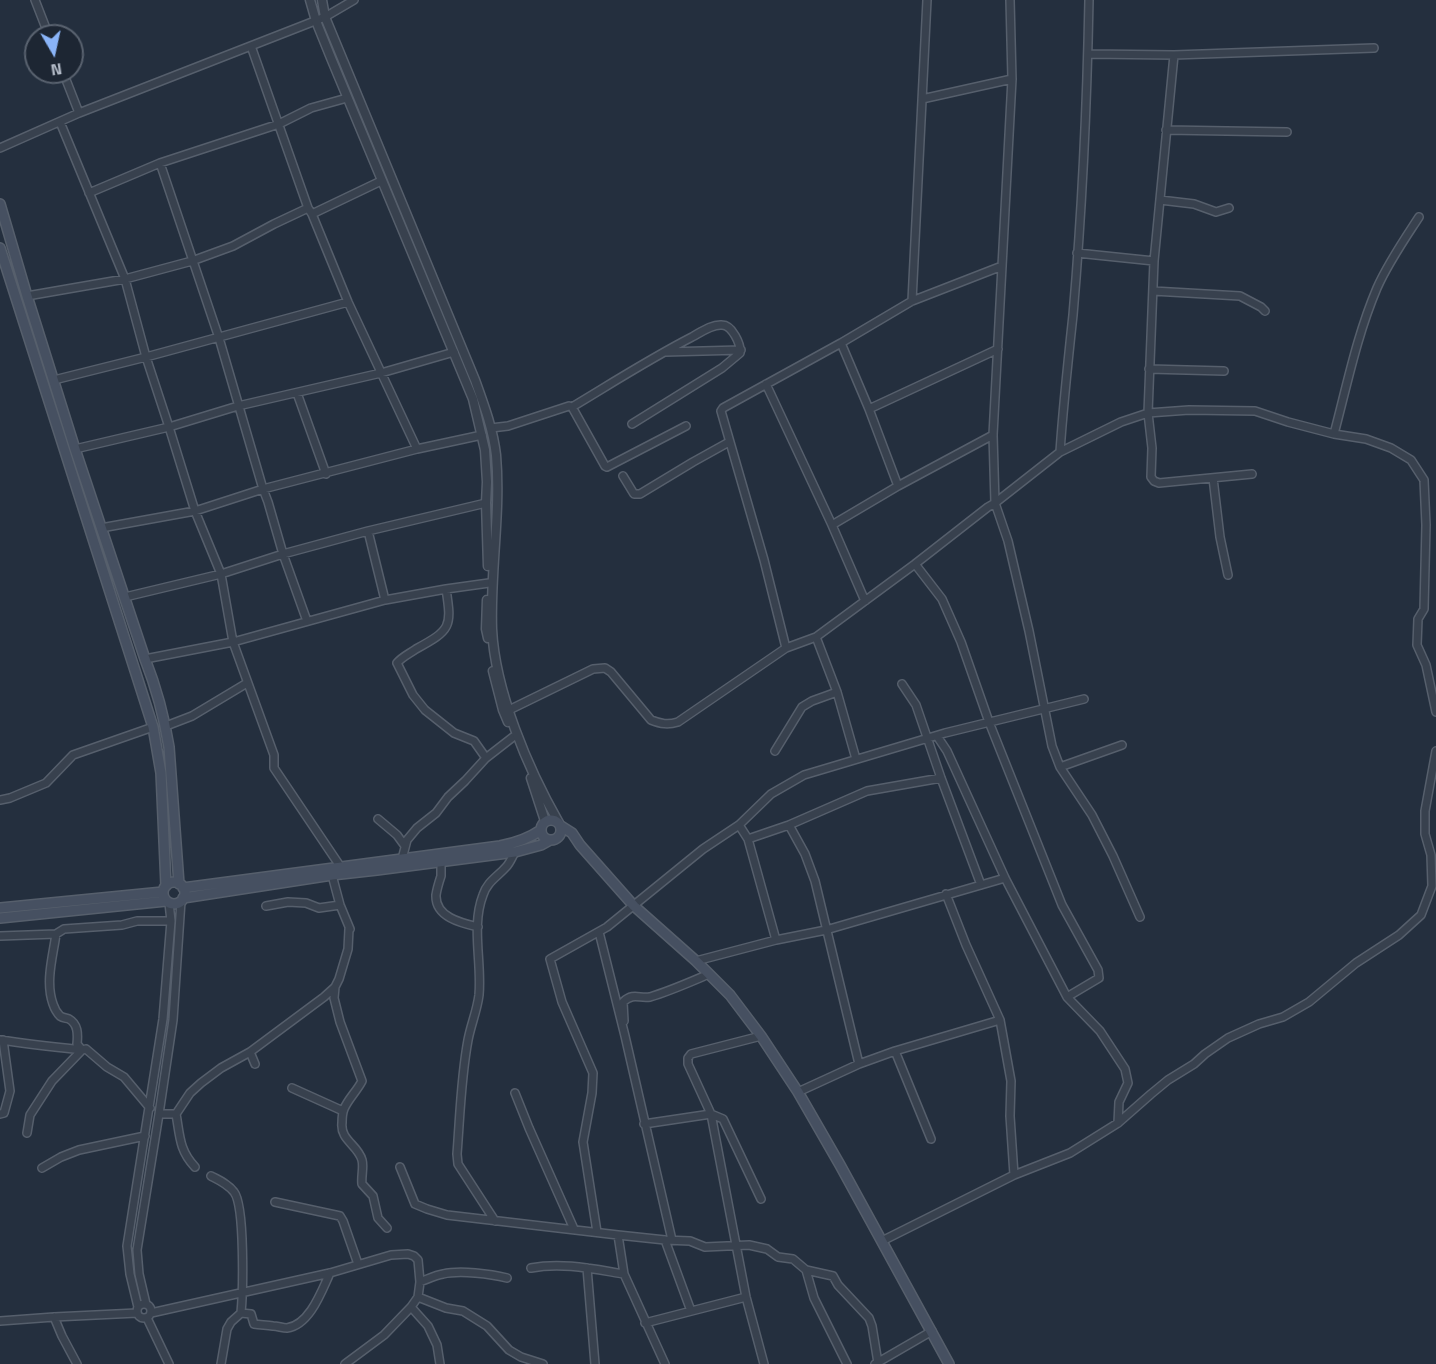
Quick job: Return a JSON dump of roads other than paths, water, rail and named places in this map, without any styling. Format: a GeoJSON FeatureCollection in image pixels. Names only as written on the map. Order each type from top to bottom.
{"type":"FeatureCollection","features":[{"type":"Feature","properties":{"kind":"main road"},"geometry":{"type":"LineString","coordinates":[[0,204],[75,449],[155,685],[166,726],[182,893],[176,904],[166,895],[161,773],[153,727],[0,248]]}},
{"type":"Feature","properties":{"kind":"main road"},"geometry":{"type":"LineString","coordinates":[[182,893],[340,867],[500,846],[530,837],[552,819],[572,833],[634,906],[696,961],[730,995],[761,1036],[798,1092],[949,1364]]}},
{"type":"Feature","properties":{"kind":"main road"},"geometry":{"type":"LineString","coordinates":[[182,893],[515,852],[554,839],[562,832],[560,824]]}},
{"type":"Feature","properties":{"kind":"main road"},"geometry":{"type":"LineString","coordinates":[[543,826],[543,836],[580,845]]}},
{"type":"Feature","properties":{"kind":"main road"},"geometry":{"type":"LineString","coordinates":[[166,895],[172,883],[182,893]]}},
{"type":"Feature","properties":{"kind":"main road"},"geometry":{"type":"LineString","coordinates":[[0,908],[166,895]]}},
{"type":"Feature","properties":{"kind":"main road"},"geometry":{"type":"LineString","coordinates":[[0,918],[166,895]]}},
{"type":"Feature","properties":{"kind":"street"},"geometry":{"type":"LineString","coordinates":[[35,0],[44,24]]}},
{"type":"Feature","properties":{"kind":"street"},"geometry":{"type":"LineString","coordinates":[[310,0],[316,21],[347,98],[473,399],[485,450],[487,482],[489,583],[486,629],[495,681],[503,710],[531,779],[543,826]]}},
{"type":"Feature","properties":{"kind":"street"},"geometry":{"type":"LineString","coordinates":[[322,0],[325,17],[476,380],[491,428],[496,454],[497,485],[492,630],[498,670],[525,753],[560,824]]}},
{"type":"Feature","properties":{"kind":"street"},"geometry":{"type":"LineString","coordinates":[[0,148],[79,113],[316,21],[354,0]]}},
{"type":"Feature","properties":{"kind":"street"},"geometry":{"type":"LineString","coordinates":[[912,301],[927,0]]}},
{"type":"Feature","properties":{"kind":"street"},"geometry":{"type":"LineString","coordinates":[[1010,0],[1012,80],[993,435],[995,503],[1008,541],[1052,746],[1060,767],[1092,814],[1140,917]]}},
{"type":"Feature","properties":{"kind":"street"},"geometry":{"type":"LineString","coordinates":[[1060,452],[1073,315],[1086,122],[1089,0]]}},
{"type":"Feature","properties":{"kind":"street"},"geometry":{"type":"LineString","coordinates":[[251,46],[310,211],[348,302],[417,449]]}},
{"type":"Feature","properties":{"kind":"street"},"geometry":{"type":"LineString","coordinates":[[1088,54],[1174,55],[1374,48]]}},
{"type":"Feature","properties":{"kind":"street"},"geometry":{"type":"LineString","coordinates":[[1174,55],[1154,261],[1148,413],[1152,448],[1151,477],[1159,483],[1252,474]]}},
{"type":"Feature","properties":{"kind":"street"},"geometry":{"type":"LineString","coordinates":[[922,99],[1012,80]]}},
{"type":"Feature","properties":{"kind":"street"},"geometry":{"type":"LineString","coordinates":[[68,84],[79,113]]}},
{"type":"Feature","properties":{"kind":"street"},"geometry":{"type":"LineString","coordinates":[[89,193],[160,163],[279,124],[311,108],[347,98]]}},
{"type":"Feature","properties":{"kind":"street"},"geometry":{"type":"LineString","coordinates":[[60,122],[125,279],[146,357],[195,511],[221,574],[233,642],[274,755],[274,768],[340,867]]}},
{"type":"Feature","properties":{"kind":"street"},"geometry":{"type":"LineString","coordinates":[[1166,130],[1287,132]]}},
{"type":"Feature","properties":{"kind":"street"},"geometry":{"type":"LineString","coordinates":[[160,163],[219,338],[283,554],[307,621]]}},
{"type":"Feature","properties":{"kind":"street"},"geometry":{"type":"LineString","coordinates":[[27,296],[125,279],[192,261],[233,246],[274,224],[381,181]]}},
{"type":"Feature","properties":{"kind":"street"},"geometry":{"type":"LineString","coordinates":[[1160,200],[1194,204],[1216,212],[1229,208]]}},
{"type":"Feature","properties":{"kind":"street"},"geometry":{"type":"LineString","coordinates":[[1334,434],[1360,332],[1374,296],[1399,248],[1419,217]]}},
{"type":"Feature","properties":{"kind":"street"},"geometry":{"type":"LineString","coordinates":[[1077,253],[1154,261]]}},
{"type":"Feature","properties":{"kind":"street"},"geometry":{"type":"LineString","coordinates":[[786,648],[764,560],[721,411],[912,301],[1002,266]]}},
{"type":"Feature","properties":{"kind":"street"},"geometry":{"type":"LineString","coordinates":[[1153,291],[1240,296],[1266,311]]}},
{"type":"Feature","properties":{"kind":"street"},"geometry":{"type":"LineString","coordinates":[[54,380],[348,302]]}},
{"type":"Feature","properties":{"kind":"street"},"geometry":{"type":"LineString","coordinates":[[491,428],[508,426],[569,406],[572,407],[662,352],[714,326],[729,327],[741,350]]}},
{"type":"Feature","properties":{"kind":"street"},"geometry":{"type":"LineString","coordinates":[[841,343],[898,486]]}},
{"type":"Feature","properties":{"kind":"street"},"geometry":{"type":"LineString","coordinates":[[869,409],[998,349]]}},
{"type":"Feature","properties":{"kind":"street"},"geometry":{"type":"LineString","coordinates":[[662,352],[741,350]]}},
{"type":"Feature","properties":{"kind":"street"},"geometry":{"type":"LineString","coordinates":[[633,424],[722,368],[741,350]]}},
{"type":"Feature","properties":{"kind":"street"},"geometry":{"type":"LineString","coordinates":[[75,449],[169,427],[238,406],[381,373],[454,352]]}},
{"type":"Feature","properties":{"kind":"street"},"geometry":{"type":"LineString","coordinates":[[1149,369],[1224,371]]}},
{"type":"Feature","properties":{"kind":"street"},"geometry":{"type":"LineString","coordinates":[[766,384],[865,601]]}},
{"type":"Feature","properties":{"kind":"street"},"geometry":{"type":"LineString","coordinates":[[297,393],[326,474]]}},
{"type":"Feature","properties":{"kind":"street"},"geometry":{"type":"LineString","coordinates":[[572,407],[606,467],[610,467],[686,426]]}},
{"type":"Feature","properties":{"kind":"street"},"geometry":{"type":"LineString","coordinates":[[510,710],[593,669],[605,668],[611,672],[651,720],[659,723],[678,722],[786,648],[816,637],[1060,452],[1121,422],[1148,413],[1190,410],[1255,411],[1334,434],[1366,439],[1391,448],[1411,460],[1424,480],[1426,525],[1424,609],[1418,619],[1417,645],[1426,665],[1436,712]]}},
{"type":"Feature","properties":{"kind":"street"},"geometry":{"type":"LineString","coordinates":[[101,528],[195,511],[263,489],[417,449],[482,435]]}},
{"type":"Feature","properties":{"kind":"street"},"geometry":{"type":"LineString","coordinates":[[832,525],[898,486],[993,435]]}},
{"type":"Feature","properties":{"kind":"street"},"geometry":{"type":"LineString","coordinates":[[623,476],[634,494],[640,494],[729,442]]}},
{"type":"Feature","properties":{"kind":"street"},"geometry":{"type":"LineString","coordinates":[[1213,478],[1220,537],[1228,575]]}},
{"type":"Feature","properties":{"kind":"street"},"geometry":{"type":"LineString","coordinates":[[125,597],[221,574],[368,531],[486,503]]}},
{"type":"Feature","properties":{"kind":"street"},"geometry":{"type":"LineString","coordinates":[[368,531],[386,600]]}},
{"type":"Feature","properties":{"kind":"street"},"geometry":{"type":"LineString","coordinates":[[915,564],[942,599],[961,642],[989,722],[1062,905],[1099,973],[1099,978],[1067,997]]}},
{"type":"Feature","properties":{"kind":"street"},"geometry":{"type":"LineString","coordinates":[[145,659],[233,642],[386,600],[489,583]]}},
{"type":"Feature","properties":{"kind":"street"},"geometry":{"type":"LineString","coordinates":[[446,589],[450,618],[444,630],[426,644],[402,657],[397,663],[413,695],[425,710],[454,733],[474,741],[486,758]]}},
{"type":"Feature","properties":{"kind":"street"},"geometry":{"type":"LineString","coordinates":[[816,637],[837,692],[856,759]]}},
{"type":"Feature","properties":{"kind":"street"},"geometry":{"type":"LineString","coordinates":[[166,726],[192,716],[247,683]]}},
{"type":"Feature","properties":{"kind":"street"},"geometry":{"type":"LineString","coordinates":[[902,684],[916,705],[940,778],[981,885]]}},
{"type":"Feature","properties":{"kind":"street"},"geometry":{"type":"LineString","coordinates":[[775,751],[802,707],[837,692]]}},
{"type":"Feature","properties":{"kind":"street"},"geometry":{"type":"LineString","coordinates":[[597,1232],[583,1142],[592,1094],[593,1073],[562,1002],[550,959],[607,927],[703,849],[739,825],[771,794],[804,775],[937,736],[1084,699]]}},
{"type":"Feature","properties":{"kind":"street"},"geometry":{"type":"LineString","coordinates":[[0,800],[46,783],[73,755],[153,727]]}},
{"type":"Feature","properties":{"kind":"street"},"geometry":{"type":"LineString","coordinates":[[937,736],[947,751],[1005,878],[1067,997],[1100,1031],[1125,1069],[1128,1083],[1119,1102],[1118,1123]]}},
{"type":"Feature","properties":{"kind":"street"},"geometry":{"type":"LineString","coordinates":[[402,859],[407,840],[417,828],[436,813],[448,797],[486,758],[513,737]]}},
{"type":"Feature","properties":{"kind":"street"},"geometry":{"type":"LineString","coordinates":[[1060,767],[1122,745]]}},
{"type":"Feature","properties":{"kind":"street"},"geometry":{"type":"LineString","coordinates":[[882,1241],[1014,1175],[1070,1153],[1118,1123],[1168,1080],[1194,1064],[1228,1038],[1259,1024],[1283,1017],[1309,1002],[1356,963],[1399,935],[1421,915],[1432,886],[1431,855],[1425,834],[1425,811],[1436,751]]}},
{"type":"Feature","properties":{"kind":"street"},"geometry":{"type":"LineString","coordinates":[[748,839],[789,825],[867,790],[940,778]]}},
{"type":"Feature","properties":{"kind":"street"},"geometry":{"type":"LineString","coordinates":[[378,819],[397,835],[405,846]]}},
{"type":"Feature","properties":{"kind":"street"},"geometry":{"type":"LineString","coordinates":[[739,825],[748,839],[776,940]]}},
{"type":"Feature","properties":{"kind":"street"},"geometry":{"type":"LineString","coordinates":[[789,825],[805,854],[815,881],[859,1064]]}},
{"type":"Feature","properties":{"kind":"street"},"geometry":{"type":"LineString","coordinates":[[495,1221],[457,1159],[462,1075],[468,1036],[476,1015],[479,997],[480,904],[487,885],[507,866],[515,852]]}},
{"type":"Feature","properties":{"kind":"street"},"geometry":{"type":"LineString","coordinates":[[441,862],[436,898],[438,907],[459,923],[478,927]]}},
{"type":"Feature","properties":{"kind":"street"},"geometry":{"type":"LineString","coordinates":[[195,1167],[182,1148],[176,1114],[190,1093],[221,1068],[250,1052],[324,997],[339,980],[348,949],[350,929],[340,905],[332,875]]}},
{"type":"Feature","properties":{"kind":"street"},"geometry":{"type":"LineString","coordinates":[[696,961],[776,940],[826,930],[1005,878]]}},
{"type":"Feature","properties":{"kind":"street"},"geometry":{"type":"LineString","coordinates":[[182,893],[173,1020],[137,1250],[140,1318],[330,1273],[391,1255],[414,1256],[418,1260],[420,1281],[418,1297],[384,1335],[345,1364]]}},
{"type":"Feature","properties":{"kind":"street"},"geometry":{"type":"LineString","coordinates":[[946,894],[1000,1020],[1011,1081],[1010,1116],[1014,1175]]}},
{"type":"Feature","properties":{"kind":"street"},"geometry":{"type":"LineString","coordinates":[[140,1308],[130,1274],[127,1246],[163,1019],[171,921],[166,895]]}},
{"type":"Feature","properties":{"kind":"street"},"geometry":{"type":"LineString","coordinates":[[266,906],[288,902],[306,903],[319,908],[340,905]]}},
{"type":"Feature","properties":{"kind":"street"},"geometry":{"type":"LineString","coordinates":[[0,936],[56,934],[64,929],[122,925],[137,921],[171,921]]}},
{"type":"Feature","properties":{"kind":"street"},"geometry":{"type":"LineString","coordinates":[[599,932],[625,1036],[669,1240],[691,1311]]}},
{"type":"Feature","properties":{"kind":"street"},"geometry":{"type":"LineString","coordinates":[[56,934],[50,975],[51,998],[60,1015],[72,1020],[77,1029],[77,1044],[82,1050]]}},
{"type":"Feature","properties":{"kind":"street"},"geometry":{"type":"LineString","coordinates":[[625,1036],[623,1002],[628,998],[639,996],[646,998],[709,974]]}},
{"type":"Feature","properties":{"kind":"street"},"geometry":{"type":"LineString","coordinates":[[335,987],[336,1006],[362,1082],[343,1111],[341,1128],[344,1136],[362,1159],[362,1184],[373,1197],[378,1218],[387,1228]]}},
{"type":"Feature","properties":{"kind":"street"},"geometry":{"type":"LineString","coordinates":[[798,1092],[859,1064],[895,1051],[1000,1020]]}},
{"type":"Feature","properties":{"kind":"street"},"geometry":{"type":"LineString","coordinates":[[761,1036],[691,1054],[688,1064],[711,1114],[746,1297],[764,1364]]}},
{"type":"Feature","properties":{"kind":"street"},"geometry":{"type":"LineString","coordinates":[[0,1114],[4,1113],[10,1091],[1,1040],[86,1049],[123,1077],[150,1108]]}},
{"type":"Feature","properties":{"kind":"street"},"geometry":{"type":"LineString","coordinates":[[27,1133],[30,1115],[52,1081],[82,1050]]}},
{"type":"Feature","properties":{"kind":"street"},"geometry":{"type":"LineString","coordinates":[[895,1051],[931,1139]]}},
{"type":"Feature","properties":{"kind":"street"},"geometry":{"type":"LineString","coordinates":[[250,1052],[255,1064]]}},
{"type":"Feature","properties":{"kind":"street"},"geometry":{"type":"LineString","coordinates":[[292,1088],[343,1111]]}},
{"type":"Feature","properties":{"kind":"street"},"geometry":{"type":"LineString","coordinates":[[516,1092],[528,1128],[574,1229]]}},
{"type":"Feature","properties":{"kind":"street"},"geometry":{"type":"LineString","coordinates":[[159,1114],[176,1114]]}},
{"type":"Feature","properties":{"kind":"street"},"geometry":{"type":"LineString","coordinates":[[645,1124],[711,1114],[723,1119],[761,1199]]}},
{"type":"Feature","properties":{"kind":"street"},"geometry":{"type":"LineString","coordinates":[[42,1168],[79,1150],[145,1136]]}},
{"type":"Feature","properties":{"kind":"street"},"geometry":{"type":"LineString","coordinates":[[400,1167],[415,1204],[447,1215],[690,1241],[705,1247],[749,1245],[767,1249],[778,1257],[793,1259],[806,1270],[833,1276],[838,1285],[869,1318],[876,1363],[932,1331]]}},
{"type":"Feature","properties":{"kind":"street"},"geometry":{"type":"LineString","coordinates":[[211,1176],[228,1185],[236,1193],[243,1263],[241,1313],[227,1329],[221,1364]]}},
{"type":"Feature","properties":{"kind":"street"},"geometry":{"type":"LineString","coordinates":[[275,1202],[340,1216],[358,1264]]}},
{"type":"Feature","properties":{"kind":"street"},"geometry":{"type":"LineString","coordinates":[[618,1235],[624,1274],[665,1364]]}},
{"type":"Feature","properties":{"kind":"street"},"geometry":{"type":"LineString","coordinates":[[531,1268],[558,1265],[624,1274]]}},
{"type":"Feature","properties":{"kind":"street"},"geometry":{"type":"LineString","coordinates":[[587,1268],[595,1364]]}},
{"type":"Feature","properties":{"kind":"street"},"geometry":{"type":"LineString","coordinates":[[806,1270],[814,1298],[847,1364]]}},
{"type":"Feature","properties":{"kind":"street"},"geometry":{"type":"LineString","coordinates":[[420,1281],[457,1272],[491,1274],[507,1278]]}},
{"type":"Feature","properties":{"kind":"street"},"geometry":{"type":"LineString","coordinates":[[241,1313],[251,1314],[254,1324],[283,1328],[295,1325],[308,1314],[317,1301],[330,1273]]}},
{"type":"Feature","properties":{"kind":"street"},"geometry":{"type":"LineString","coordinates":[[418,1297],[446,1308],[463,1311],[487,1326],[509,1350],[521,1358],[543,1364]]}},
{"type":"Feature","properties":{"kind":"street"},"geometry":{"type":"LineString","coordinates":[[645,1323],[746,1297]]}},
{"type":"Feature","properties":{"kind":"street"},"geometry":{"type":"LineString","coordinates":[[0,1322],[150,1307],[149,1316],[168,1364]]}},
{"type":"Feature","properties":{"kind":"street"},"geometry":{"type":"LineString","coordinates":[[411,1307],[428,1326],[437,1345],[440,1364]]}},
{"type":"Feature","properties":{"kind":"street"},"geometry":{"type":"LineString","coordinates":[[54,1317],[77,1364]]}}]}
